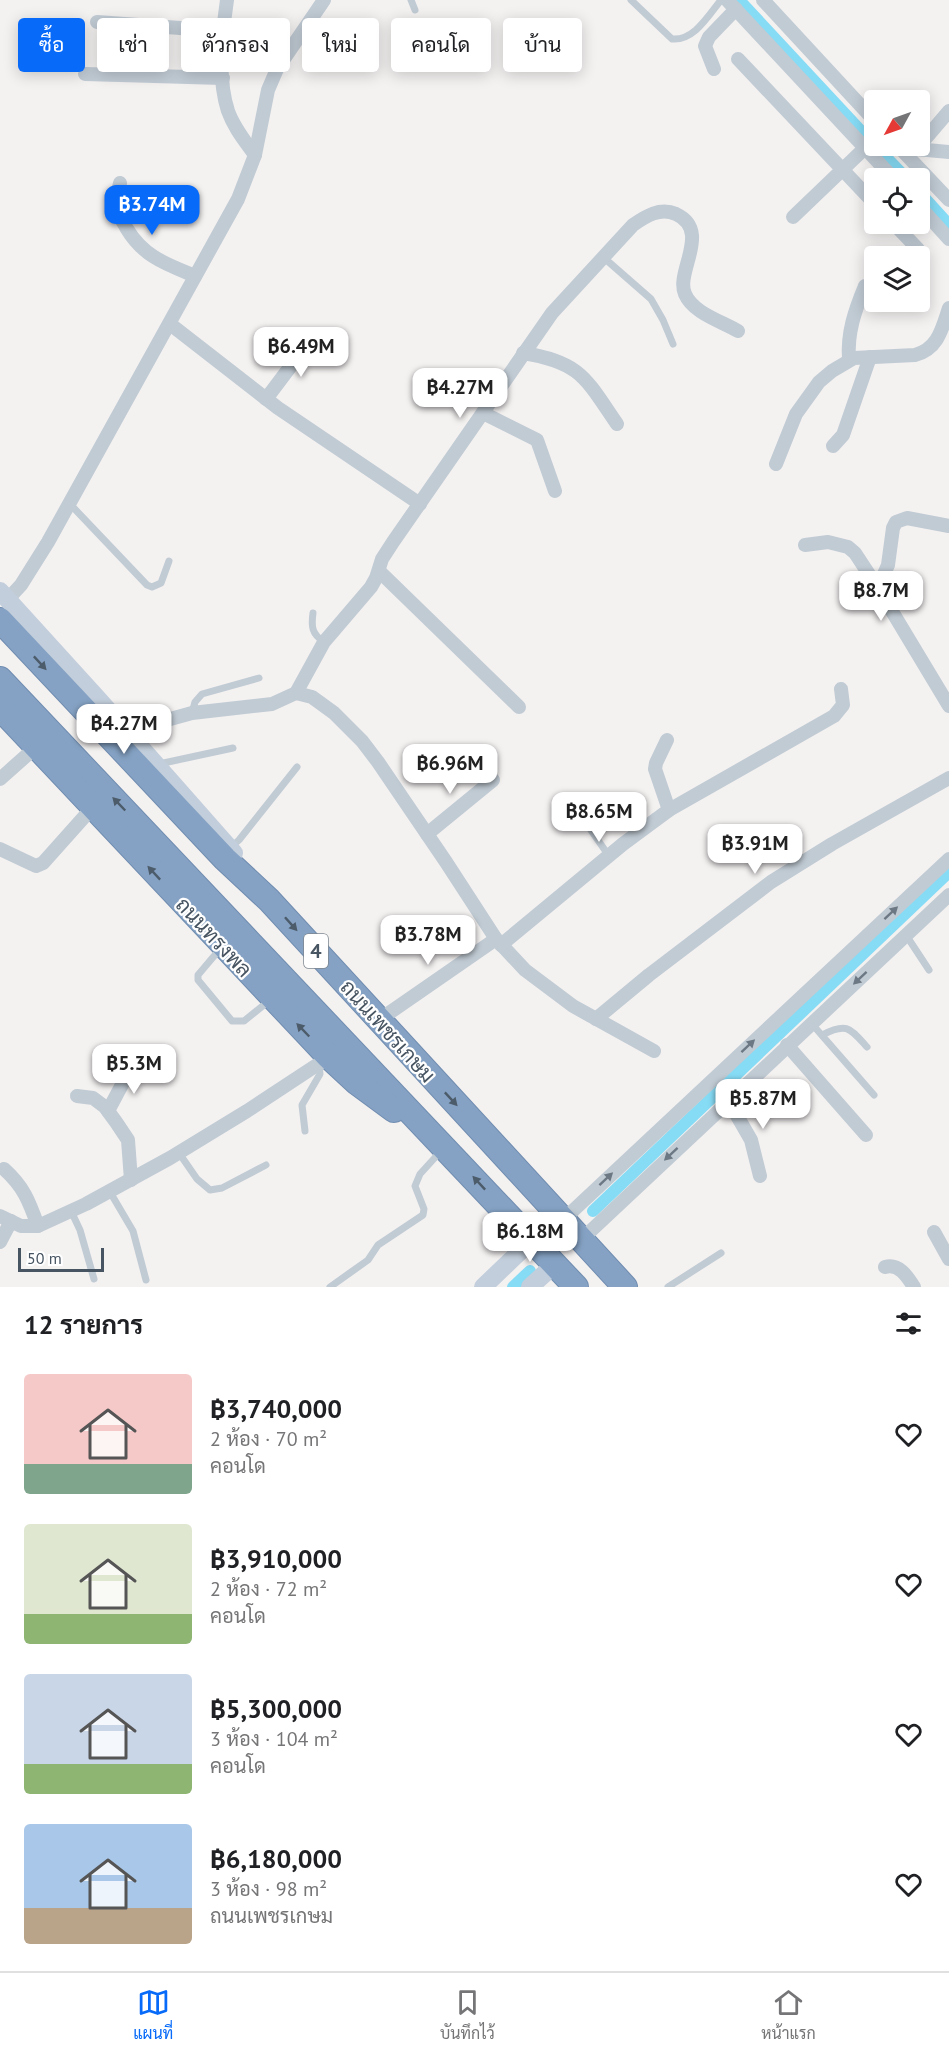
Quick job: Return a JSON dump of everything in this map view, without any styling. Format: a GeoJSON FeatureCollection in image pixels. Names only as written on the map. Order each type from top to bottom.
{"type":"FeatureCollection","features":[{"type":"Feature","properties":{"kind":"highway","name":"ถนนเพชรเกษม"},"geometry":{"type":"LineString","coordinates":[[3,603],[217,850],[269,900],[625,1287]]}},
{"type":"Feature","properties":{"kind":"highway","name":"ถนนเพชรเกษม"},"geometry":{"type":"LineString","coordinates":[[0,679],[576,1287]]}},
{"type":"Feature","properties":{"kind":"highway","name":"ถนนทรงพล"},"geometry":{"type":"LineString","coordinates":[[0,708],[272,998],[324,1061],[445,1147]]}},
{"type":"Feature","properties":{"kind":"main road","name":"4"},"geometry":{"type":"LineString","coordinates":[[3,603],[127,731],[230,848],[269,900]]}},
{"type":"Feature","properties":{"kind":"main road"},"geometry":{"type":"LineString","coordinates":[[483,1287],[532,1240]]}},
{"type":"Feature","properties":{"kind":"main road"},"geometry":{"type":"LineString","coordinates":[[530,1287],[554,1266]]}},
{"type":"Feature","properties":{"kind":"street"},"geometry":{"type":"LineString","coordinates":[[224,18],[227,0]]}},
{"type":"Feature","properties":{"kind":"street"},"geometry":{"type":"LineString","coordinates":[[3,603],[21,585],[69,503],[238,200],[255,155],[268,90],[277,69],[324,0]]}},
{"type":"Feature","properties":{"kind":"street"},"geometry":{"type":"LineString","coordinates":[[763,0],[864,109]]}},
{"type":"Feature","properties":{"kind":"street"},"geometry":{"type":"LineString","coordinates":[[714,69],[705,46],[731,4],[864,148],[793,217]]}},
{"type":"Feature","properties":{"kind":"street"},"geometry":{"type":"LineString","coordinates":[[738,59],[864,192]]}},
{"type":"Feature","properties":{"kind":"street"},"geometry":{"type":"LineString","coordinates":[[223,72],[228,112],[237,131],[255,155]]}},
{"type":"Feature","properties":{"kind":"street"},"geometry":{"type":"LineString","coordinates":[[85,74],[223,78]]}},
{"type":"Feature","properties":{"kind":"street"},"geometry":{"type":"LineString","coordinates":[[930,133],[949,111]]}},
{"type":"Feature","properties":{"kind":"street"},"geometry":{"type":"LineString","coordinates":[[930,150],[949,152]]}},
{"type":"Feature","properties":{"kind":"street"},"geometry":{"type":"LineString","coordinates":[[872,156],[883,168]]}},
{"type":"Feature","properties":{"kind":"street"},"geometry":{"type":"LineString","coordinates":[[921,156],[949,200]]}},
{"type":"Feature","properties":{"kind":"street"},"geometry":{"type":"LineString","coordinates":[[120,183],[116,202],[120,217],[132,237],[143,250],[157,260],[195,276]]}},
{"type":"Feature","properties":{"kind":"street"},"geometry":{"type":"LineString","coordinates":[[127,731],[192,714],[272,704],[296,693],[324,642],[371,587],[382,559],[523,353],[552,313],[633,225],[647,216],[663,211],[677,215],[689,227],[693,239],[682,286],[686,297],[694,306],[738,331]]}},
{"type":"Feature","properties":{"kind":"street"},"geometry":{"type":"LineString","coordinates":[[930,218],[949,239]]}},
{"type":"Feature","properties":{"kind":"street"},"geometry":{"type":"LineString","coordinates":[[904,234],[915,246]]}},
{"type":"Feature","properties":{"kind":"street"},"geometry":{"type":"LineString","coordinates":[[849,359],[849,332],[864,289]]}},
{"type":"Feature","properties":{"kind":"street"},"geometry":{"type":"LineString","coordinates":[[776,464],[796,414],[819,382],[849,359],[915,355],[924,352],[932,347],[939,337],[949,308]]}},
{"type":"Feature","properties":{"kind":"street"},"geometry":{"type":"LineString","coordinates":[[170,324],[266,399],[420,504]]}},
{"type":"Feature","properties":{"kind":"street"},"geometry":{"type":"LineString","coordinates":[[266,399],[312,338]]}},
{"type":"Feature","properties":{"kind":"street"},"geometry":{"type":"LineString","coordinates":[[523,353],[543,356],[576,370],[596,393],[617,424]]}},
{"type":"Feature","properties":{"kind":"street"},"geometry":{"type":"LineString","coordinates":[[833,446],[843,435],[870,357]]}},
{"type":"Feature","properties":{"kind":"street"},"geometry":{"type":"LineString","coordinates":[[483,413],[537,440],[555,491]]}},
{"type":"Feature","properties":{"kind":"street"},"geometry":{"type":"LineString","coordinates":[[879,588],[888,565],[893,528],[896,522],[907,518],[949,526]]}},
{"type":"Feature","properties":{"kind":"street"},"geometry":{"type":"LineString","coordinates":[[805,545],[828,542],[848,547],[855,553],[879,588],[949,706]]}},
{"type":"Feature","properties":{"kind":"street"},"geometry":{"type":"LineString","coordinates":[[378,571],[519,707]]}},
{"type":"Feature","properties":{"kind":"street"},"geometry":{"type":"LineString","coordinates":[[380,1020],[498,942],[669,810],[834,716],[843,705],[842,689]]}},
{"type":"Feature","properties":{"kind":"street"},"geometry":{"type":"LineString","coordinates":[[296,693],[312,697],[347,726],[378,762],[498,942],[525,970],[573,1006],[654,1051]]}},
{"type":"Feature","properties":{"kind":"street"},"geometry":{"type":"LineString","coordinates":[[667,740],[655,769],[669,810]]}},
{"type":"Feature","properties":{"kind":"street"},"geometry":{"type":"LineString","coordinates":[[0,779],[36,747]]}},
{"type":"Feature","properties":{"kind":"street"},"geometry":{"type":"LineString","coordinates":[[596,1019],[649,975],[771,882],[832,844],[949,778]]}},
{"type":"Feature","properties":{"kind":"street"},"geometry":{"type":"LineString","coordinates":[[427,834],[493,780]]}},
{"type":"Feature","properties":{"kind":"street"},"geometry":{"type":"LineString","coordinates":[[0,849],[36,866],[43,863],[93,807]]}},
{"type":"Feature","properties":{"kind":"street"},"geometry":{"type":"LineString","coordinates":[[563,1220],[949,859]]}},
{"type":"Feature","properties":{"kind":"street"},"geometry":{"type":"LineString","coordinates":[[581,1240],[949,895]]}},
{"type":"Feature","properties":{"kind":"street"},"geometry":{"type":"LineString","coordinates":[[787,1045],[866,1135]]}},
{"type":"Feature","properties":{"kind":"street"},"geometry":{"type":"LineString","coordinates":[[0,1242],[6,1219],[21,1226],[38,1226],[110,1192],[179,1153],[324,1061]]}},
{"type":"Feature","properties":{"kind":"street"},"geometry":{"type":"LineString","coordinates":[[108,1111],[133,1064]]}},
{"type":"Feature","properties":{"kind":"street"},"geometry":{"type":"LineString","coordinates":[[77,1096],[93,1098],[108,1111],[128,1140],[131,1180]]}},
{"type":"Feature","properties":{"kind":"street"},"geometry":{"type":"LineString","coordinates":[[729,1100],[751,1140],[760,1176]]}},
{"type":"Feature","properties":{"kind":"street"},"geometry":{"type":"LineString","coordinates":[[4,1169],[23,1189],[38,1226]]}},
{"type":"Feature","properties":{"kind":"street"},"geometry":{"type":"LineString","coordinates":[[934,1232],[949,1259]]}},
{"type":"Feature","properties":{"kind":"street"},"geometry":{"type":"LineString","coordinates":[[885,1267],[892,1265],[898,1268],[914,1287]]}},
{"type":"Feature","properties":{"kind":"lane"},"geometry":{"type":"LineString","coordinates":[[411,0],[415,10]]}},
{"type":"Feature","properties":{"kind":"lane"},"geometry":{"type":"LineString","coordinates":[[632,0],[672,39],[679,39],[693,33],[721,0]]}},
{"type":"Feature","properties":{"kind":"lane"},"geometry":{"type":"LineString","coordinates":[[603,256],[651,299],[673,344]]}},
{"type":"Feature","properties":{"kind":"lane"},"geometry":{"type":"LineString","coordinates":[[69,503],[147,585],[157,586],[161,583],[169,561]]}},
{"type":"Feature","properties":{"kind":"lane"},"geometry":{"type":"LineString","coordinates":[[313,613],[313,631],[316,637],[324,642]]}},
{"type":"Feature","properties":{"kind":"lane"},"geometry":{"type":"LineString","coordinates":[[192,714],[195,702],[202,694],[259,678]]}},
{"type":"Feature","properties":{"kind":"lane"},"geometry":{"type":"LineString","coordinates":[[157,765],[233,748]]}},
{"type":"Feature","properties":{"kind":"lane"},"geometry":{"type":"LineString","coordinates":[[230,848],[239,840],[297,766]]}},
{"type":"Feature","properties":{"kind":"lane"},"geometry":{"type":"LineString","coordinates":[[586,823],[609,856]]}},
{"type":"Feature","properties":{"kind":"lane"},"geometry":{"type":"LineString","coordinates":[[906,935],[929,970]]}},
{"type":"Feature","properties":{"kind":"lane"},"geometry":{"type":"LineString","coordinates":[[223,946],[198,975],[198,980],[232,1021],[244,1021],[272,998]]}},
{"type":"Feature","properties":{"kind":"lane"},"geometry":{"type":"LineString","coordinates":[[812,1024],[874,1095]]}},
{"type":"Feature","properties":{"kind":"lane"},"geometry":{"type":"LineString","coordinates":[[822,1035],[838,1027],[846,1027],[867,1047]]}},
{"type":"Feature","properties":{"kind":"lane"},"geometry":{"type":"LineString","coordinates":[[305,1131],[302,1105],[320,1074],[324,1061]]}},
{"type":"Feature","properties":{"kind":"lane"},"geometry":{"type":"LineString","coordinates":[[330,1287],[368,1260],[378,1245],[423,1215],[424,1209],[415,1186],[420,1174],[445,1147]]}},
{"type":"Feature","properties":{"kind":"lane"},"geometry":{"type":"LineString","coordinates":[[179,1153],[197,1179],[210,1190],[222,1188],[266,1165]]}},
{"type":"Feature","properties":{"kind":"lane"},"geometry":{"type":"LineString","coordinates":[[110,1192],[133,1231],[146,1280]]}},
{"type":"Feature","properties":{"kind":"lane"},"geometry":{"type":"LineString","coordinates":[[71,1211],[80,1230],[94,1279]]}},
{"type":"Feature","properties":{"kind":"lane"},"geometry":{"type":"LineString","coordinates":[[668,1287],[721,1253]]}},
{"type":"Feature","properties":{"kind":"waterway"},"geometry":{"type":"LineString","coordinates":[[739,0],[864,134]]}},
{"type":"Feature","properties":{"kind":"waterway"},"geometry":{"type":"LineString","coordinates":[[885,156],[896,168]]}},
{"type":"Feature","properties":{"kind":"waterway"},"geometry":{"type":"LineString","coordinates":[[930,204],[949,225]]}},
{"type":"Feature","properties":{"kind":"waterway"},"geometry":{"type":"LineString","coordinates":[[593,1211],[949,872]]}},
{"type":"Feature","properties":{"kind":"waterway"},"geometry":{"type":"LineString","coordinates":[[513,1287],[530,1271]]}}]}
